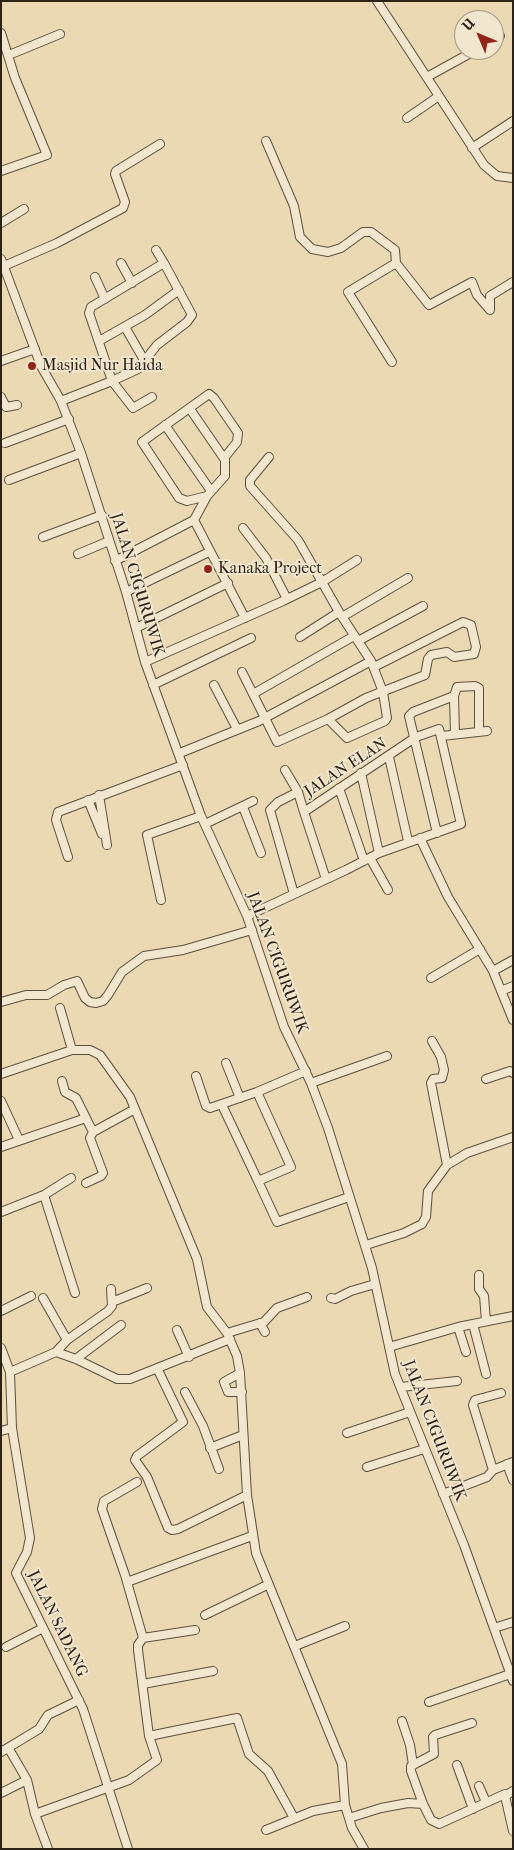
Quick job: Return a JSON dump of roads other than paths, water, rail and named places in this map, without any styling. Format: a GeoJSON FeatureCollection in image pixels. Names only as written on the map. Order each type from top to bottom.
{"type":"FeatureCollection","features":[{"type":"Feature","properties":{"kind":"street"},"geometry":{"type":"LineString","coordinates":[[377,1],[472,148],[491,172],[504,178],[513,178]]}},
{"type":"Feature","properties":{"kind":"street"},"geometry":{"type":"LineString","coordinates":[[1,33],[15,78],[47,155],[1,171]]}},
{"type":"Feature","properties":{"kind":"street"},"geometry":{"type":"LineString","coordinates":[[9,55],[60,34]]}},
{"type":"Feature","properties":{"kind":"street"},"geometry":{"type":"LineString","coordinates":[[427,77],[458,60]]}},
{"type":"Feature","properties":{"kind":"street"},"geometry":{"type":"LineString","coordinates":[[407,118],[440,96]]}},
{"type":"Feature","properties":{"kind":"street"},"geometry":{"type":"LineString","coordinates":[[472,148],[513,121]]}},
{"type":"Feature","properties":{"kind":"street"},"geometry":{"type":"LineString","coordinates":[[266,141],[294,206],[298,229],[304,243],[312,249],[328,252],[341,248],[359,234],[367,231],[387,242],[395,250],[396,263],[429,305],[472,282],[477,295],[490,310],[490,296],[513,282]]}},
{"type":"Feature","properties":{"kind":"street"},"geometry":{"type":"LineString","coordinates":[[3,263],[57,243],[123,208],[125,202],[115,172],[160,144]]}},
{"type":"Feature","properties":{"kind":"street"},"geometry":{"type":"LineString","coordinates":[[1,223],[24,209]]}},
{"type":"Feature","properties":{"kind":"street"},"geometry":{"type":"LineString","coordinates":[[61,402],[138,368],[157,345],[191,318],[193,313],[156,250]]}},
{"type":"Feature","properties":{"kind":"street","name":"JALAN CIGURUWIK"},"geometry":{"type":"LineString","coordinates":[[3,263],[41,366],[69,419],[102,515],[145,662],[180,753],[201,816],[248,916],[284,1027],[306,1071],[328,1128],[366,1245],[389,1347],[401,1387],[512,1676]]}},
{"type":"Feature","properties":{"kind":"street"},"geometry":{"type":"LineString","coordinates":[[121,263],[132,283]]}},
{"type":"Feature","properties":{"kind":"street"},"geometry":{"type":"LineString","coordinates":[[152,398],[133,408],[112,381],[90,310],[105,298],[164,263]]}},
{"type":"Feature","properties":{"kind":"street"},"geometry":{"type":"LineString","coordinates":[[392,362],[348,292],[396,263]]}},
{"type":"Feature","properties":{"kind":"street"},"geometry":{"type":"LineString","coordinates":[[94,277],[105,298]]}},
{"type":"Feature","properties":{"kind":"street"},"geometry":{"type":"LineString","coordinates":[[1,286],[9,282]]}},
{"type":"Feature","properties":{"kind":"street"},"geometry":{"type":"LineString","coordinates":[[99,341],[124,327],[179,290]]}},
{"type":"Feature","properties":{"kind":"street"},"geometry":{"type":"LineString","coordinates":[[124,327],[144,360]]}},
{"type":"Feature","properties":{"kind":"street"},"geometry":{"type":"LineString","coordinates":[[1,361],[35,349]]}},
{"type":"Feature","properties":{"kind":"street"},"geometry":{"type":"LineString","coordinates":[[115,560],[194,520],[209,494],[227,472],[226,453],[238,440],[236,429],[210,395],[207,395],[190,409],[143,440],[142,444],[179,498],[187,501],[209,494]]}},
{"type":"Feature","properties":{"kind":"street"},"geometry":{"type":"LineString","coordinates":[[1,397],[6,407],[17,405]]}},
{"type":"Feature","properties":{"kind":"street"},"geometry":{"type":"LineString","coordinates":[[190,409],[225,460]]}},
{"type":"Feature","properties":{"kind":"street"},"geometry":{"type":"LineString","coordinates":[[4,443],[69,419]]}},
{"type":"Feature","properties":{"kind":"street"},"geometry":{"type":"LineString","coordinates":[[165,425],[209,494]]}},
{"type":"Feature","properties":{"kind":"street"},"geometry":{"type":"LineString","coordinates":[[9,480],[81,453]]}},
{"type":"Feature","properties":{"kind":"street"},"geometry":{"type":"LineString","coordinates":[[269,457],[250,480],[250,486],[298,540],[341,615],[372,664],[383,692],[388,716],[385,721],[346,738],[328,719]]}},
{"type":"Feature","properties":{"kind":"street"},"geometry":{"type":"LineString","coordinates":[[43,537],[102,515]]}},
{"type":"Feature","properties":{"kind":"street"},"geometry":{"type":"LineString","coordinates":[[194,520],[245,618]]}},
{"type":"Feature","properties":{"kind":"street"},"geometry":{"type":"LineString","coordinates":[[243,528],[266,558],[287,599]]}},
{"type":"Feature","properties":{"kind":"street"},"geometry":{"type":"LineString","coordinates":[[78,554],[109,541]]}},
{"type":"Feature","properties":{"kind":"street"},"geometry":{"type":"LineString","coordinates":[[126,592],[209,552]]}},
{"type":"Feature","properties":{"kind":"street"},"geometry":{"type":"LineString","coordinates":[[145,662],[287,599],[322,582],[357,560]]}},
{"type":"Feature","properties":{"kind":"street"},"geometry":{"type":"LineString","coordinates":[[300,637],[408,578]]}},
{"type":"Feature","properties":{"kind":"street"},"geometry":{"type":"LineString","coordinates":[[136,628],[228,583]]}},
{"type":"Feature","properties":{"kind":"street"},"geometry":{"type":"LineString","coordinates":[[253,694],[356,638],[423,606]]}},
{"type":"Feature","properties":{"kind":"street"},"geometry":{"type":"LineString","coordinates":[[180,753],[266,717],[372,664],[463,622],[468,622],[470,625],[476,647],[475,652],[454,656],[447,652],[431,655],[428,659],[426,675],[383,692],[278,743],[266,717],[242,672]]}},
{"type":"Feature","properties":{"kind":"street"},"geometry":{"type":"LineString","coordinates":[[154,685],[250,638]]}},
{"type":"Feature","properties":{"kind":"street"},"geometry":{"type":"LineString","coordinates":[[214,685],[237,729]]}},
{"type":"Feature","properties":{"kind":"street","name":"JALAN ELAN"},"geometry":{"type":"LineString","coordinates":[[326,878],[304,812],[416,738],[440,732],[455,734],[483,732],[479,688],[475,686],[457,687],[454,696]]}},
{"type":"Feature","properties":{"kind":"street"},"geometry":{"type":"LineString","coordinates":[[437,833],[416,738],[409,718],[410,714],[454,696],[455,734]]}},
{"type":"Feature","properties":{"kind":"street"},"geometry":{"type":"LineString","coordinates":[[248,916],[379,853],[408,841],[461,824],[440,732]]}},
{"type":"Feature","properties":{"kind":"street"},"geometry":{"type":"LineString","coordinates":[[389,756],[408,841]]}},
{"type":"Feature","properties":{"kind":"street"},"geometry":{"type":"LineString","coordinates":[[68,857],[56,816],[63,810],[183,765]]}},
{"type":"Feature","properties":{"kind":"street"},"geometry":{"type":"LineString","coordinates":[[285,770],[298,792],[304,812]]}},
{"type":"Feature","properties":{"kind":"street"},"geometry":{"type":"LineString","coordinates":[[361,773],[379,853]]}},
{"type":"Feature","properties":{"kind":"street"},"geometry":{"type":"LineString","coordinates":[[339,788],[367,860],[388,890]]}},
{"type":"Feature","properties":{"kind":"street"},"geometry":{"type":"LineString","coordinates":[[294,894],[270,810],[278,802],[298,792]]}},
{"type":"Feature","properties":{"kind":"street"},"geometry":{"type":"LineString","coordinates":[[88,800],[107,845],[100,795]]}},
{"type":"Feature","properties":{"kind":"street"},"geometry":{"type":"LineString","coordinates":[[205,824],[253,801]]}},
{"type":"Feature","properties":{"kind":"street"},"geometry":{"type":"LineString","coordinates":[[243,807],[261,853]]}},
{"type":"Feature","properties":{"kind":"street"},"geometry":{"type":"LineString","coordinates":[[161,900],[147,835],[201,816]]}},
{"type":"Feature","properties":{"kind":"street"},"geometry":{"type":"LineString","coordinates":[[420,838],[448,897],[493,971],[512,1018]]}},
{"type":"Feature","properties":{"kind":"street"},"geometry":{"type":"LineString","coordinates":[[1,1002],[26,995],[47,995],[77,981],[85,998],[90,1002],[96,1003],[103,1000],[122,972],[137,959],[197,946],[252,930]]}},
{"type":"Feature","properties":{"kind":"street"},"geometry":{"type":"LineString","coordinates":[[431,978],[480,949]]}},
{"type":"Feature","properties":{"kind":"street"},"geometry":{"type":"LineString","coordinates":[[493,971],[513,960]]}},
{"type":"Feature","properties":{"kind":"street"},"geometry":{"type":"LineString","coordinates":[[501,991],[513,986]]}},
{"type":"Feature","properties":{"kind":"street"},"geometry":{"type":"LineString","coordinates":[[60,1008],[72,1050]]}},
{"type":"Feature","properties":{"kind":"street"},"geometry":{"type":"LineString","coordinates":[[432,1041],[444,1070],[442,1078],[433,1079],[431,1083],[447,1164]]}},
{"type":"Feature","properties":{"kind":"street"},"geometry":{"type":"LineString","coordinates":[[1,1074],[72,1050],[90,1050],[100,1054],[123,1086],[135,1110],[197,1259],[207,1306],[229,1336],[240,1374],[242,1435],[252,1536],[268,1585],[295,1646],[343,1768],[345,1805],[364,1849]]}},
{"type":"Feature","properties":{"kind":"street"},"geometry":{"type":"LineString","coordinates":[[311,1083],[387,1056]]}},
{"type":"Feature","properties":{"kind":"street"},"geometry":{"type":"LineString","coordinates":[[226,1063],[240,1098]]}},
{"type":"Feature","properties":{"kind":"street"},"geometry":{"type":"LineString","coordinates":[[196,1076],[208,1108],[257,1092],[306,1071]]}},
{"type":"Feature","properties":{"kind":"street"},"geometry":{"type":"LineString","coordinates":[[486,1079],[510,1071],[513,1072]]}},
{"type":"Feature","properties":{"kind":"street"},"geometry":{"type":"LineString","coordinates":[[62,1081],[65,1092],[76,1098],[93,1132]]}},
{"type":"Feature","properties":{"kind":"street"},"geometry":{"type":"LineString","coordinates":[[257,1092],[291,1168],[258,1181]]}},
{"type":"Feature","properties":{"kind":"street"},"geometry":{"type":"LineString","coordinates":[[1,1101],[19,1140]]}},
{"type":"Feature","properties":{"kind":"street"},"geometry":{"type":"LineString","coordinates":[[222,1105],[278,1222],[349,1197]]}},
{"type":"Feature","properties":{"kind":"street"},"geometry":{"type":"LineString","coordinates":[[86,1183],[101,1176],[103,1173],[90,1138],[93,1132],[135,1110]]}},
{"type":"Feature","properties":{"kind":"street"},"geometry":{"type":"LineString","coordinates":[[1,1147],[86,1118]]}},
{"type":"Feature","properties":{"kind":"street"},"geometry":{"type":"LineString","coordinates":[[366,1245],[404,1233],[422,1224],[426,1217],[428,1191],[447,1164],[467,1153],[513,1137]]}},
{"type":"Feature","properties":{"kind":"street"},"geometry":{"type":"LineString","coordinates":[[1,1212],[44,1195],[71,1178]]}},
{"type":"Feature","properties":{"kind":"street"},"geometry":{"type":"LineString","coordinates":[[44,1195],[75,1292]]}},
{"type":"Feature","properties":{"kind":"street"},"geometry":{"type":"LineString","coordinates":[[479,1275],[479,1289],[484,1296],[486,1321]]}},
{"type":"Feature","properties":{"kind":"street"},"geometry":{"type":"LineString","coordinates":[[331,1298],[335,1299],[351,1291],[375,1284]]}},
{"type":"Feature","properties":{"kind":"street"},"geometry":{"type":"LineString","coordinates":[[112,1302],[148,1288]]}},
{"type":"Feature","properties":{"kind":"street"},"geometry":{"type":"LineString","coordinates":[[10,1372],[56,1352],[67,1340],[106,1313],[112,1302],[111,1289]]}},
{"type":"Feature","properties":{"kind":"street"},"geometry":{"type":"LineString","coordinates":[[1,1311],[31,1296]]}},
{"type":"Feature","properties":{"kind":"street"},"geometry":{"type":"LineString","coordinates":[[56,1352],[76,1359],[117,1379],[130,1379],[189,1357],[229,1336],[270,1318],[277,1308],[307,1297]]}},
{"type":"Feature","properties":{"kind":"street"},"geometry":{"type":"LineString","coordinates":[[43,1298],[67,1340]]}},
{"type":"Feature","properties":{"kind":"street"},"geometry":{"type":"LineString","coordinates":[[389,1347],[486,1321],[511,1317],[513,1326]]}},
{"type":"Feature","properties":{"kind":"street"},"geometry":{"type":"LineString","coordinates":[[260,1323],[265,1332]]}},
{"type":"Feature","properties":{"kind":"street"},"geometry":{"type":"LineString","coordinates":[[473,1324],[486,1374]]}},
{"type":"Feature","properties":{"kind":"street"},"geometry":{"type":"LineString","coordinates":[[76,1359],[121,1325]]}},
{"type":"Feature","properties":{"kind":"street"},"geometry":{"type":"LineString","coordinates":[[458,1327],[466,1352]]}},
{"type":"Feature","properties":{"kind":"street"},"geometry":{"type":"LineString","coordinates":[[177,1330],[189,1357]]}},
{"type":"Feature","properties":{"kind":"street","name":"JALAN SADANG"},"geometry":{"type":"LineString","coordinates":[[1,1348],[10,1372],[12,1428],[30,1538],[27,1552],[16,1573],[79,1700],[110,1788],[128,1849]]}},
{"type":"Feature","properties":{"kind":"street"},"geometry":{"type":"LineString","coordinates":[[157,1368],[183,1422],[137,1456],[135,1460],[147,1477],[168,1528],[172,1530],[178,1529],[247,1495]]}},
{"type":"Feature","properties":{"kind":"street"},"geometry":{"type":"LineString","coordinates":[[240,1374],[224,1382],[228,1392],[242,1392]]}},
{"type":"Feature","properties":{"kind":"street"},"geometry":{"type":"LineString","coordinates":[[401,1387],[457,1381]]}},
{"type":"Feature","properties":{"kind":"street"},"geometry":{"type":"LineString","coordinates":[[186,1392],[203,1426],[219,1469]]}},
{"type":"Feature","properties":{"kind":"street"},"geometry":{"type":"LineString","coordinates":[[494,1470],[473,1405],[475,1400],[500,1393]]}},
{"type":"Feature","properties":{"kind":"street"},"geometry":{"type":"LineString","coordinates":[[347,1433],[410,1412]]}},
{"type":"Feature","properties":{"kind":"street"},"geometry":{"type":"LineString","coordinates":[[1,1431],[12,1428]]}},
{"type":"Feature","properties":{"kind":"street"},"geometry":{"type":"LineString","coordinates":[[210,1448],[242,1435]]}},
{"type":"Feature","properties":{"kind":"street"},"geometry":{"type":"LineString","coordinates":[[367,1467],[424,1449]]}},
{"type":"Feature","properties":{"kind":"street"},"geometry":{"type":"LineString","coordinates":[[443,1494],[487,1477],[494,1470],[510,1463],[513,1480]]}},
{"type":"Feature","properties":{"kind":"street"},"geometry":{"type":"LineString","coordinates":[[137,1482],[108,1498],[102,1504],[143,1638]]}},
{"type":"Feature","properties":{"kind":"street"},"geometry":{"type":"LineString","coordinates":[[127,1582],[252,1536]]}},
{"type":"Feature","properties":{"kind":"street"},"geometry":{"type":"LineString","coordinates":[[205,1615],[268,1585]]}},
{"type":"Feature","properties":{"kind":"street"},"geometry":{"type":"LineString","coordinates":[[494,1628],[513,1622]]}},
{"type":"Feature","properties":{"kind":"street"},"geometry":{"type":"LineString","coordinates":[[295,1646],[345,1626]]}},
{"type":"Feature","properties":{"kind":"street"},"geometry":{"type":"LineString","coordinates":[[6,1647],[43,1628]]}},
{"type":"Feature","properties":{"kind":"street"},"geometry":{"type":"LineString","coordinates":[[35,1814],[110,1788],[135,1776],[157,1760],[149,1736],[138,1645],[143,1638],[195,1630]]}},
{"type":"Feature","properties":{"kind":"street"},"geometry":{"type":"LineString","coordinates":[[143,1684],[213,1672]]}},
{"type":"Feature","properties":{"kind":"street"},"geometry":{"type":"LineString","coordinates":[[429,1702],[512,1676]]}},
{"type":"Feature","properties":{"kind":"street"},"geometry":{"type":"LineString","coordinates":[[48,1849],[35,1814],[27,1780],[5,1751],[39,1729],[48,1715],[79,1700]]}},
{"type":"Feature","properties":{"kind":"street"},"geometry":{"type":"LineString","coordinates":[[149,1736],[235,1717],[239,1719],[245,1745],[250,1754],[268,1771],[294,1818]]}},
{"type":"Feature","properties":{"kind":"street"},"geometry":{"type":"LineString","coordinates":[[402,1721],[410,1745],[413,1765],[411,1771],[431,1820],[439,1824],[509,1793],[513,1831]]}},
{"type":"Feature","properties":{"kind":"street"},"geometry":{"type":"LineString","coordinates":[[413,1765],[434,1754],[433,1737],[435,1735],[472,1723]]}},
{"type":"Feature","properties":{"kind":"street"},"geometry":{"type":"LineString","coordinates":[[457,1765],[473,1809]]}},
{"type":"Feature","properties":{"kind":"street"},"geometry":{"type":"LineString","coordinates":[[1,1793],[27,1780]]}},
{"type":"Feature","properties":{"kind":"street"},"geometry":{"type":"LineString","coordinates":[[479,1786],[486,1802]]}},
{"type":"Feature","properties":{"kind":"street"},"geometry":{"type":"LineString","coordinates":[[349,1818],[381,1808],[408,1803],[423,1804]]}},
{"type":"Feature","properties":{"kind":"street"},"geometry":{"type":"LineString","coordinates":[[266,1830],[313,1811],[345,1805]]}},
{"type":"Feature","properties":{"kind":"place","name":"Masjid Nur Haida"},"geometry":{"type":"Point","coordinates":[32,366]}},
{"type":"Feature","properties":{"kind":"place","name":"Kanaka Project"},"geometry":{"type":"Point","coordinates":[208,569]}}]}
